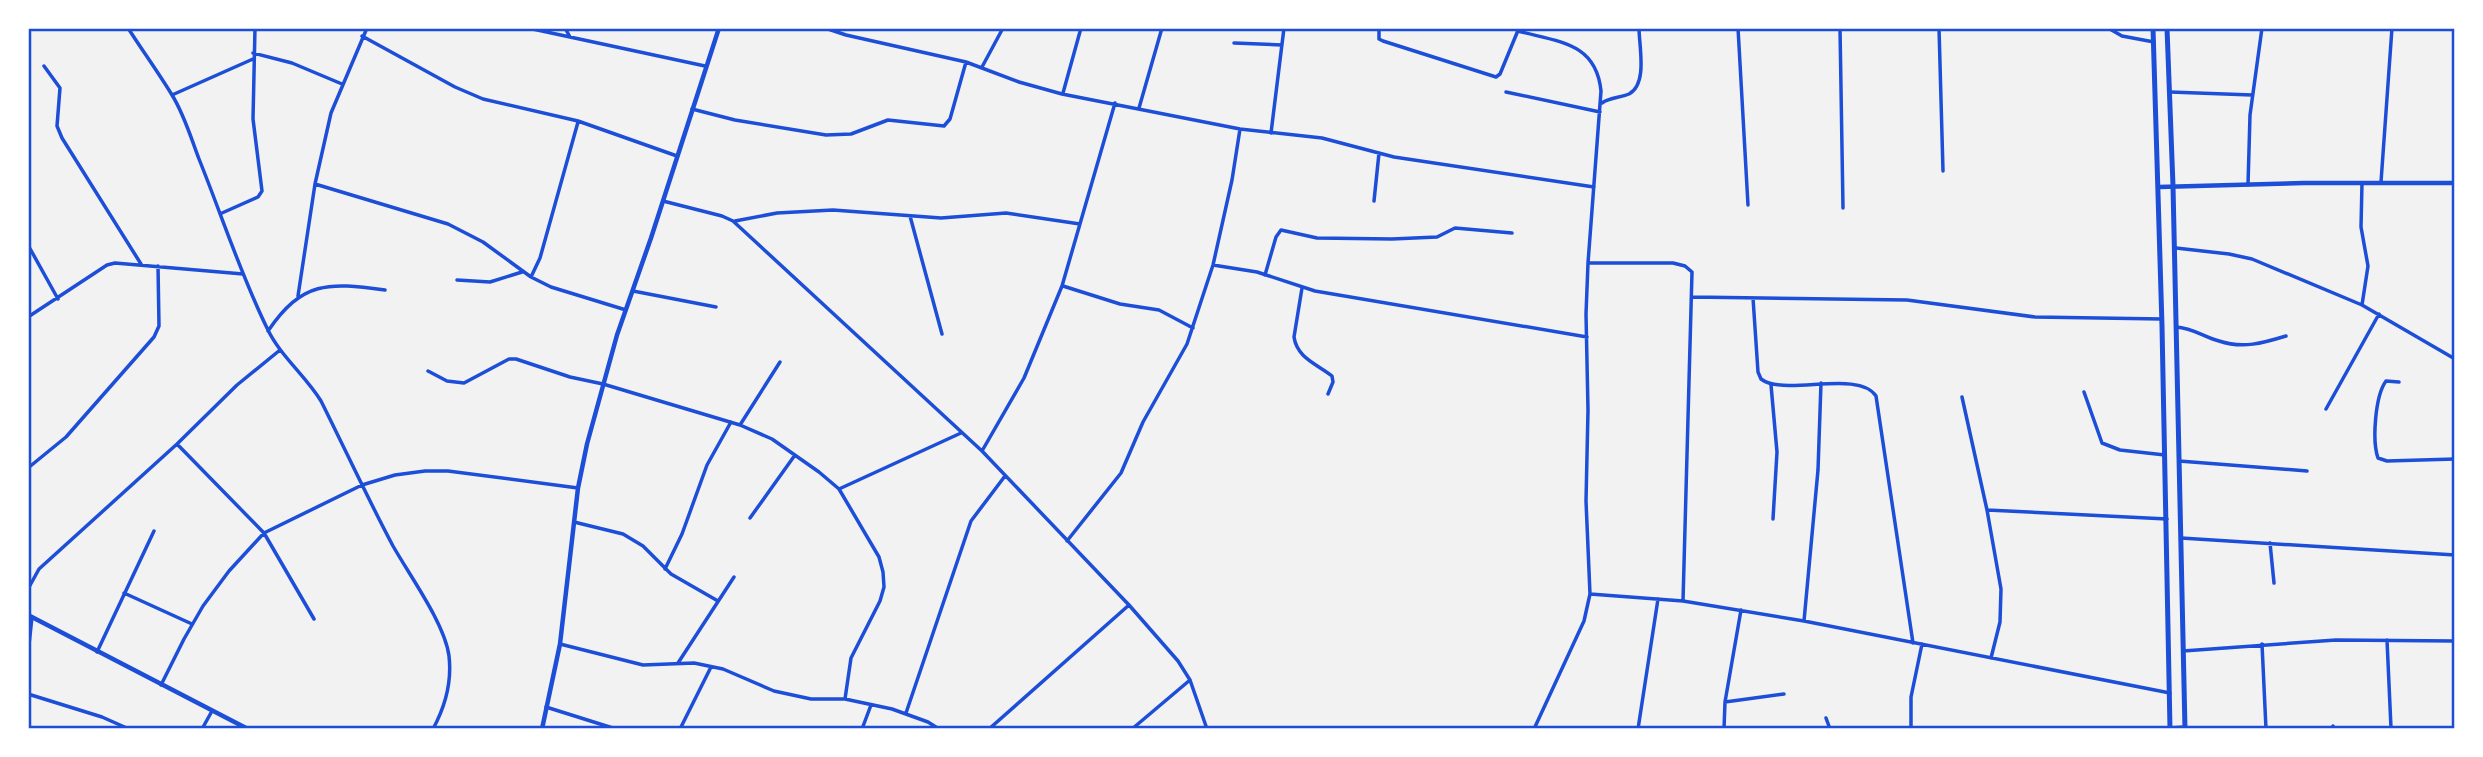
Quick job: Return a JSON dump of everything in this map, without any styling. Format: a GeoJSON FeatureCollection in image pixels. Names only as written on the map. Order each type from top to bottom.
{"type":"FeatureCollection","features":[{"type":"Feature","properties":{"kind":"main road"},"geometry":{"type":"LineString","coordinates":[[2153,28],[2162,318],[2169,729]]}},
{"type":"Feature","properties":{"kind":"main road"},"geometry":{"type":"LineString","coordinates":[[2167,28],[2185,728]]}},
{"type":"Feature","properties":{"kind":"street"},"geometry":{"type":"LineString","coordinates":[[128,28],[172,95],[268,331],[321,401],[362,485],[443,635],[449,656],[450,677],[445,701],[433,729]]}},
{"type":"Feature","properties":{"kind":"street"},"geometry":{"type":"LineString","coordinates":[[221,213],[258,197],[262,191],[253,119],[255,28]]}},
{"type":"Feature","properties":{"kind":"street"},"geometry":{"type":"LineString","coordinates":[[298,296],[315,184],[331,113],[367,28]]}},
{"type":"Feature","properties":{"kind":"street"},"geometry":{"type":"LineString","coordinates":[[527,28],[705,66]]}},
{"type":"Feature","properties":{"kind":"street"},"geometry":{"type":"LineString","coordinates":[[565,28],[570,37]]}},
{"type":"Feature","properties":{"kind":"street"},"geometry":{"type":"LineString","coordinates":[[542,729],[560,644],[578,488],[603,384],[719,28]]}},
{"type":"Feature","properties":{"kind":"street"},"geometry":{"type":"LineString","coordinates":[[825,28],[966,62],[1019,82],[1062,94],[1240,129],[1322,138],[1410,159],[1594,187]]}},
{"type":"Feature","properties":{"kind":"street"},"geometry":{"type":"LineString","coordinates":[[982,67],[1003,28]]}},
{"type":"Feature","properties":{"kind":"street"},"geometry":{"type":"LineString","coordinates":[[1062,94],[1081,28]]}},
{"type":"Feature","properties":{"kind":"street"},"geometry":{"type":"LineString","coordinates":[[1139,108],[1163,28]]}},
{"type":"Feature","properties":{"kind":"street"},"geometry":{"type":"LineString","coordinates":[[1271,133],[1284,28]]}},
{"type":"Feature","properties":{"kind":"street"},"geometry":{"type":"LineString","coordinates":[[1379,28],[1379,39],[1382,41],[1496,77],[1500,74],[1519,29],[1575,46],[1589,58],[1599,73],[1601,104],[1588,263],[1586,501],[1590,594],[1584,621],[1534,729]]}},
{"type":"Feature","properties":{"kind":"street"},"geometry":{"type":"LineString","coordinates":[[1601,104],[1612,97],[1628,94],[1636,88],[1640,77],[1639,28]]}},
{"type":"Feature","properties":{"kind":"street"},"geometry":{"type":"LineString","coordinates":[[1738,28],[1748,205]]}},
{"type":"Feature","properties":{"kind":"street"},"geometry":{"type":"LineString","coordinates":[[1840,28],[1843,208]]}},
{"type":"Feature","properties":{"kind":"street"},"geometry":{"type":"LineString","coordinates":[[1939,28],[1943,171]]}},
{"type":"Feature","properties":{"kind":"street"},"geometry":{"type":"LineString","coordinates":[[2108,28],[2137,41],[2154,42]]}},
{"type":"Feature","properties":{"kind":"street"},"geometry":{"type":"LineString","coordinates":[[2248,185],[2252,95],[2262,28]]}},
{"type":"Feature","properties":{"kind":"street"},"geometry":{"type":"LineString","coordinates":[[2381,182],[2392,28]]}},
{"type":"Feature","properties":{"kind":"street"},"geometry":{"type":"LineString","coordinates":[[362,36],[455,87],[483,99],[578,121],[677,156]]}},
{"type":"Feature","properties":{"kind":"street"},"geometry":{"type":"LineString","coordinates":[[1234,43],[1282,45]]}},
{"type":"Feature","properties":{"kind":"street"},"geometry":{"type":"LineString","coordinates":[[172,95],[253,56],[292,63],[342,84]]}},
{"type":"Feature","properties":{"kind":"street"},"geometry":{"type":"LineString","coordinates":[[692,109],[735,120],[826,135],[851,134],[888,120],[944,126],[950,119],[966,62]]}},
{"type":"Feature","properties":{"kind":"street"},"geometry":{"type":"LineString","coordinates":[[44,66],[60,88],[57,126],[62,138],[141,264]]}},
{"type":"Feature","properties":{"kind":"street"},"geometry":{"type":"LineString","coordinates":[[1506,92],[1600,112]]}},
{"type":"Feature","properties":{"kind":"street"},"geometry":{"type":"LineString","coordinates":[[2169,92],[2252,95]]}},
{"type":"Feature","properties":{"kind":"street"},"geometry":{"type":"LineString","coordinates":[[982,451],[1024,378],[1062,286],[1115,103]]}},
{"type":"Feature","properties":{"kind":"street"},"geometry":{"type":"LineString","coordinates":[[531,277],[540,258],[578,121]]}},
{"type":"Feature","properties":{"kind":"street"},"geometry":{"type":"LineString","coordinates":[[1067,541],[1121,473],[1143,422],[1187,344],[1213,265],[1233,180],[1240,129]]}},
{"type":"Feature","properties":{"kind":"street"},"geometry":{"type":"LineString","coordinates":[[1374,201],[1379,153]]}},
{"type":"Feature","properties":{"kind":"street"},"geometry":{"type":"LineString","coordinates":[[2362,183],[2361,227],[2368,266],[2362,305]]}},
{"type":"Feature","properties":{"kind":"street"},"geometry":{"type":"LineString","coordinates":[[2159,187],[2455,183]]}},
{"type":"Feature","properties":{"kind":"street"},"geometry":{"type":"LineString","coordinates":[[315,184],[448,224],[483,242],[522,272],[551,287],[626,310]]}},
{"type":"Feature","properties":{"kind":"street"},"geometry":{"type":"LineString","coordinates":[[663,201],[733,221],[982,451],[1129,605],[1178,661],[1190,680],[1207,729]]}},
{"type":"Feature","properties":{"kind":"street"},"geometry":{"type":"LineString","coordinates":[[733,221],[766,214],[833,210],[941,218],[1006,213],[1080,224]]}},
{"type":"Feature","properties":{"kind":"street"},"geometry":{"type":"LineString","coordinates":[[910,216],[942,334]]}},
{"type":"Feature","properties":{"kind":"street"},"geometry":{"type":"LineString","coordinates":[[1265,275],[1276,237],[1281,230],[1317,237],[1392,239],[1437,237],[1455,228],[1513,233]]}},
{"type":"Feature","properties":{"kind":"street"},"geometry":{"type":"LineString","coordinates":[[28,245],[58,299]]}},
{"type":"Feature","properties":{"kind":"street"},"geometry":{"type":"LineString","coordinates":[[2174,248],[2252,259],[2362,305],[2455,359]]}},
{"type":"Feature","properties":{"kind":"street"},"geometry":{"type":"LineString","coordinates":[[28,317],[107,265],[115,263],[243,274]]}},
{"type":"Feature","properties":{"kind":"street"},"geometry":{"type":"LineString","coordinates":[[1588,263],[1673,263],[1685,266],[1692,272],[1683,601]]}},
{"type":"Feature","properties":{"kind":"street"},"geometry":{"type":"LineString","coordinates":[[1213,265],[1265,275],[1302,288],[1587,337]]}},
{"type":"Feature","properties":{"kind":"street"},"geometry":{"type":"LineString","coordinates":[[28,460],[30,467],[66,437],[154,337],[159,326],[159,266]]}},
{"type":"Feature","properties":{"kind":"street"},"geometry":{"type":"LineString","coordinates":[[457,280],[490,282],[522,272]]}},
{"type":"Feature","properties":{"kind":"street"},"geometry":{"type":"LineString","coordinates":[[268,331],[277,317],[298,296],[339,285],[385,290]]}},
{"type":"Feature","properties":{"kind":"street"},"geometry":{"type":"LineString","coordinates":[[1062,286],[1120,304],[1159,310],[1193,328]]}},
{"type":"Feature","properties":{"kind":"street"},"geometry":{"type":"LineString","coordinates":[[1302,288],[1295,344],[1304,357],[1332,376],[1333,382],[1328,394]]}},
{"type":"Feature","properties":{"kind":"street"},"geometry":{"type":"LineString","coordinates":[[633,291],[716,307]]}},
{"type":"Feature","properties":{"kind":"street"},"geometry":{"type":"LineString","coordinates":[[1692,296],[1907,300],[2035,317],[2162,318]]}},
{"type":"Feature","properties":{"kind":"street"},"geometry":{"type":"LineString","coordinates":[[1753,298],[1758,372],[1761,379],[1771,385],[1821,383],[1863,386],[1872,389],[1876,396],[1913,643]]}},
{"type":"Feature","properties":{"kind":"street"},"geometry":{"type":"LineString","coordinates":[[2326,409],[2379,314]]}},
{"type":"Feature","properties":{"kind":"street"},"geometry":{"type":"LineString","coordinates":[[2176,327],[2197,330],[2218,341],[2247,346],[2286,336]]}},
{"type":"Feature","properties":{"kind":"street"},"geometry":{"type":"LineString","coordinates":[[28,589],[39,569],[177,444],[237,385],[280,350]]}},
{"type":"Feature","properties":{"kind":"street"},"geometry":{"type":"LineString","coordinates":[[428,371],[447,381],[464,383],[509,359],[516,359],[740,425],[772,439],[819,472],[839,489],[879,557],[884,572],[880,601],[851,658],[845,699]]}},
{"type":"Feature","properties":{"kind":"street"},"geometry":{"type":"LineString","coordinates":[[740,425],[780,362]]}},
{"type":"Feature","properties":{"kind":"street"},"geometry":{"type":"LineString","coordinates":[[2399,382],[2386,381],[2381,390],[2376,424],[2378,458],[2387,461],[2455,459]]}},
{"type":"Feature","properties":{"kind":"street"},"geometry":{"type":"LineString","coordinates":[[1804,621],[1818,470],[1821,383]]}},
{"type":"Feature","properties":{"kind":"street"},"geometry":{"type":"LineString","coordinates":[[1771,385],[1777,452],[1773,519]]}},
{"type":"Feature","properties":{"kind":"street"},"geometry":{"type":"LineString","coordinates":[[2084,392],[2102,443],[2120,450],[2165,455]]}},
{"type":"Feature","properties":{"kind":"street"},"geometry":{"type":"LineString","coordinates":[[1962,397],[1987,510],[2002,605],[1992,658]]}},
{"type":"Feature","properties":{"kind":"street"},"geometry":{"type":"LineString","coordinates":[[666,569],[708,465],[731,422]]}},
{"type":"Feature","properties":{"kind":"street"},"geometry":{"type":"LineString","coordinates":[[839,489],[961,433]]}},
{"type":"Feature","properties":{"kind":"street"},"geometry":{"type":"LineString","coordinates":[[177,444],[264,533],[314,619]]}},
{"type":"Feature","properties":{"kind":"street"},"geometry":{"type":"LineString","coordinates":[[750,517],[795,455]]}},
{"type":"Feature","properties":{"kind":"street"},"geometry":{"type":"LineString","coordinates":[[2179,461],[2307,471]]}},
{"type":"Feature","properties":{"kind":"street"},"geometry":{"type":"LineString","coordinates":[[161,685],[192,624],[229,571],[264,533],[362,485],[394,475],[449,471],[578,488]]}},
{"type":"Feature","properties":{"kind":"street"},"geometry":{"type":"LineString","coordinates":[[906,713],[971,521],[1005,476]]}},
{"type":"Feature","properties":{"kind":"street"},"geometry":{"type":"LineString","coordinates":[[1987,510],[2166,519]]}},
{"type":"Feature","properties":{"kind":"street"},"geometry":{"type":"LineString","coordinates":[[575,522],[623,534],[643,546],[666,569],[718,601]]}},
{"type":"Feature","properties":{"kind":"street"},"geometry":{"type":"LineString","coordinates":[[97,652],[154,531]]}},
{"type":"Feature","properties":{"kind":"street"},"geometry":{"type":"LineString","coordinates":[[2181,538],[2455,555]]}},
{"type":"Feature","properties":{"kind":"street"},"geometry":{"type":"LineString","coordinates":[[2270,542],[2274,583]]}},
{"type":"Feature","properties":{"kind":"street"},"geometry":{"type":"LineString","coordinates":[[678,663],[734,577]]}},
{"type":"Feature","properties":{"kind":"street"},"geometry":{"type":"LineString","coordinates":[[124,592],[192,624]]}},
{"type":"Feature","properties":{"kind":"street"},"geometry":{"type":"LineString","coordinates":[[1590,594],[1683,601],[1741,610],[2170,693]]}},
{"type":"Feature","properties":{"kind":"street"},"geometry":{"type":"LineString","coordinates":[[1638,729],[1658,599]]}},
{"type":"Feature","properties":{"kind":"street"},"geometry":{"type":"LineString","coordinates":[[989,729],[1129,605]]}},
{"type":"Feature","properties":{"kind":"street"},"geometry":{"type":"LineString","coordinates":[[1724,729],[1741,610]]}},
{"type":"Feature","properties":{"kind":"street"},"geometry":{"type":"LineString","coordinates":[[28,653],[30,616],[248,729]]}},
{"type":"Feature","properties":{"kind":"street"},"geometry":{"type":"LineString","coordinates":[[2183,651],[2336,640],[2455,641]]}},
{"type":"Feature","properties":{"kind":"street"},"geometry":{"type":"LineString","coordinates":[[2387,640],[2391,728]]}},
{"type":"Feature","properties":{"kind":"street"},"geometry":{"type":"LineString","coordinates":[[560,644],[643,665],[694,663],[723,669],[774,691],[811,699],[845,699],[906,713],[939,729]]}},
{"type":"Feature","properties":{"kind":"street"},"geometry":{"type":"LineString","coordinates":[[1911,729],[1911,697],[1922,644]]}},
{"type":"Feature","properties":{"kind":"street"},"geometry":{"type":"LineString","coordinates":[[2262,644],[2266,729]]}},
{"type":"Feature","properties":{"kind":"street"},"geometry":{"type":"LineString","coordinates":[[680,729],[711,667]]}},
{"type":"Feature","properties":{"kind":"street"},"geometry":{"type":"LineString","coordinates":[[1132,729],[1190,680]]}},
{"type":"Feature","properties":{"kind":"street"},"geometry":{"type":"LineString","coordinates":[[28,694],[102,717],[129,729]]}},
{"type":"Feature","properties":{"kind":"street"},"geometry":{"type":"LineString","coordinates":[[1726,702],[1784,694]]}},
{"type":"Feature","properties":{"kind":"street"},"geometry":{"type":"LineString","coordinates":[[862,729],[871,705]]}},
{"type":"Feature","properties":{"kind":"street"},"geometry":{"type":"LineString","coordinates":[[546,707],[616,729]]}},
{"type":"Feature","properties":{"kind":"street"},"geometry":{"type":"LineString","coordinates":[[202,729],[212,710]]}},
{"type":"Feature","properties":{"kind":"street"},"geometry":{"type":"LineString","coordinates":[[1826,718],[1830,729]]}},
{"type":"Feature","properties":{"kind":"street"},"geometry":{"type":"LineString","coordinates":[[2169,729],[2185,728]]}}]}
